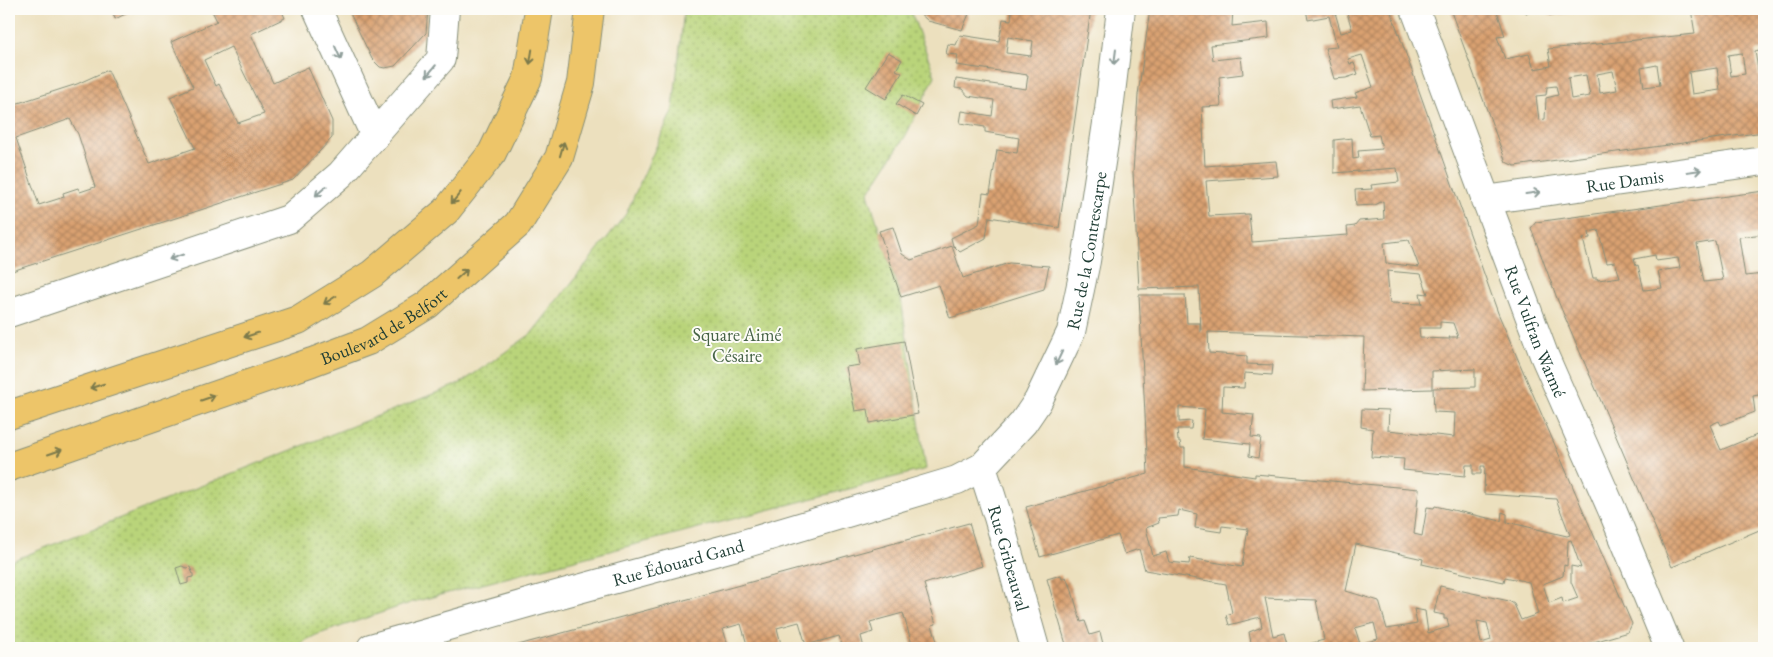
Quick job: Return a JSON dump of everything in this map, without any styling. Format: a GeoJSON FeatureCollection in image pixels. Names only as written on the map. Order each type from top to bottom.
{"type":"FeatureCollection","features":[{"type":"Feature","properties":{"kind":"main road"},"geometry":{"type":"LineString","coordinates":[[9,415],[298,320],[372,274],[446,212],[492,153],[528,78],[539,9]]}},
{"type":"Feature","properties":{"kind":"main road","name":"Boulevard de Belfort"},"geometry":{"type":"LineString","coordinates":[[9,468],[302,366],[368,341],[426,306],[518,224],[559,158],[581,83],[590,9]]}},
{"type":"Feature","properties":{"kind":"street"},"geometry":{"type":"LineString","coordinates":[[317,9],[375,136]]}},
{"type":"Feature","properties":{"kind":"street"},"geometry":{"type":"LineString","coordinates":[[9,313],[289,219],[341,174],[441,59],[446,9]]}},
{"type":"Feature","properties":{"kind":"street","name":"Rue de la Contrescarpe"},"geometry":{"type":"LineString","coordinates":[[982,467],[1023,423],[1038,401],[1071,332],[1086,261],[1109,110],[1121,9]]}},
{"type":"Feature","properties":{"kind":"street","name":"Rue Vulfran Warmé"},"geometry":{"type":"LineString","coordinates":[[1415,9],[1544,355],[1613,512],[1667,648]]}},
{"type":"Feature","properties":{"kind":"street","name":"Rue Damis"},"geometry":{"type":"LineString","coordinates":[[1485,200],[1764,161]]}},
{"type":"Feature","properties":{"kind":"street","name":"Rue Édouard Gand"},"geometry":{"type":"LineString","coordinates":[[371,648],[749,542],[957,480],[982,467]]}},
{"type":"Feature","properties":{"kind":"street","name":"Rue Gribeauval"},"geometry":{"type":"LineString","coordinates":[[982,467],[1035,648]]}},
{"type":"Feature","properties":{"kind":"green space","name":"Square Aimé Césaire"},"geometry":{"type":"Polygon","coordinates":[[[684,9],[910,9],[935,76],[906,135],[868,193],[901,299],[926,469],[413,602],[316,635],[291,648],[9,648],[9,562],[461,383],[531,334],[626,214],[673,109],[684,9]]]}},
{"type":"Feature","properties":{"kind":"building"},"geometry":{"type":"Polygon","coordinates":[[[112,9],[136,9],[115,19],[112,9]]]}},
{"type":"Feature","properties":{"kind":"building"},"geometry":{"type":"Polygon","coordinates":[[[211,9],[281,9],[285,18],[251,34],[273,83],[308,67],[332,121],[332,138],[293,180],[9,272],[9,106],[77,84],[108,70],[149,164],[195,148],[170,97],[193,87],[171,42],[217,21],[211,9]],[[231,47],[204,60],[216,86],[219,84],[238,123],[264,114],[231,47]],[[70,119],[16,138],[39,205],[64,197],[63,193],[78,188],[80,192],[95,187],[78,134],[70,119]]]}},
{"type":"Feature","properties":{"kind":"building"},"geometry":{"type":"Polygon","coordinates":[[[348,9],[428,9],[426,33],[395,66],[380,67],[372,59],[348,9]]]}},
{"type":"Feature","properties":{"kind":"building"},"geometry":{"type":"Polygon","coordinates":[[[915,9],[932,9],[969,14],[962,30],[928,21],[915,9]]]}},
{"type":"Feature","properties":{"kind":"building"},"geometry":{"type":"Polygon","coordinates":[[[1012,9],[1091,9],[1059,228],[989,217],[986,238],[960,252],[953,246],[951,238],[979,224],[983,193],[990,194],[997,150],[1017,153],[1019,138],[985,132],[985,127],[960,123],[962,111],[992,116],[994,100],[968,96],[962,89],[955,88],[956,79],[1026,89],[1028,75],[956,65],[958,55],[946,54],[948,44],[956,45],[960,35],[999,41],[1003,19],[1011,20],[1012,9]],[[1008,37],[1006,53],[1031,56],[1033,41],[1008,37]]]}},
{"type":"Feature","properties":{"kind":"building"},"geometry":{"type":"Polygon","coordinates":[[[1150,9],[1233,9],[1232,26],[1268,22],[1269,38],[1211,45],[1213,60],[1241,57],[1243,74],[1219,77],[1221,106],[1202,107],[1205,166],[1276,161],[1278,176],[1206,181],[1209,216],[1249,214],[1252,242],[1348,235],[1347,227],[1355,226],[1359,221],[1384,219],[1383,201],[1375,205],[1356,206],[1355,190],[1372,189],[1371,185],[1399,182],[1397,168],[1334,173],[1334,140],[1352,138],[1353,159],[1359,158],[1358,151],[1382,149],[1379,135],[1370,136],[1360,105],[1331,109],[1330,101],[1357,97],[1355,93],[1373,87],[1362,55],[1348,59],[1350,64],[1354,63],[1358,74],[1334,79],[1325,48],[1337,47],[1329,16],[1308,20],[1306,9],[1334,9],[1341,33],[1352,30],[1346,9],[1390,9],[1498,313],[1632,624],[1628,632],[1573,648],[1306,648],[1305,645],[1324,640],[1316,600],[1265,598],[1273,636],[1284,633],[1288,648],[1250,648],[1249,632],[1262,627],[1260,617],[1229,625],[1226,615],[1232,613],[1226,584],[1145,570],[1139,549],[1124,554],[1118,535],[1040,557],[1026,507],[1148,474],[1139,295],[1185,295],[1187,323],[1200,323],[1201,331],[1199,287],[1139,289],[1133,172],[1138,95],[1150,9]],[[1409,240],[1384,243],[1386,263],[1419,267],[1409,240]],[[1387,271],[1390,303],[1422,304],[1420,293],[1428,294],[1421,274],[1387,271]],[[1440,322],[1440,328],[1419,328],[1420,338],[1450,339],[1449,337],[1458,337],[1453,323],[1440,322]],[[1208,332],[1209,353],[1247,356],[1247,364],[1273,365],[1272,375],[1245,373],[1244,388],[1223,387],[1222,412],[1254,415],[1251,437],[1261,438],[1258,458],[1249,456],[1250,444],[1202,439],[1205,409],[1179,407],[1179,422],[1192,421],[1191,429],[1177,429],[1178,441],[1180,441],[1181,448],[1185,448],[1185,467],[1255,477],[1255,474],[1419,489],[1414,534],[1422,536],[1427,507],[1434,508],[1435,506],[1501,521],[1502,512],[1507,514],[1507,522],[1567,536],[1570,535],[1556,499],[1484,494],[1485,466],[1481,466],[1481,474],[1473,474],[1473,465],[1466,465],[1465,476],[1403,470],[1404,459],[1371,457],[1373,429],[1361,427],[1362,409],[1389,410],[1388,430],[1454,437],[1455,413],[1434,412],[1433,388],[1475,387],[1475,369],[1432,371],[1432,389],[1362,391],[1364,337],[1208,332]],[[1179,510],[1178,516],[1158,518],[1159,523],[1146,528],[1153,556],[1166,552],[1169,562],[1189,564],[1190,558],[1242,567],[1248,529],[1222,526],[1221,532],[1195,528],[1197,514],[1179,510]],[[1571,540],[1568,541],[1567,566],[1564,565],[1563,576],[1543,584],[1549,603],[1562,598],[1563,603],[1578,598],[1571,582],[1571,566],[1581,568],[1571,540]],[[1356,544],[1346,591],[1379,601],[1387,629],[1417,624],[1414,609],[1425,611],[1428,633],[1449,627],[1447,619],[1444,619],[1444,615],[1434,613],[1440,586],[1509,601],[1514,604],[1521,620],[1538,614],[1529,582],[1505,577],[1504,582],[1480,577],[1422,564],[1423,559],[1356,544]],[[1477,621],[1481,643],[1491,640],[1487,623],[1477,621]],[[1374,623],[1355,628],[1360,644],[1378,639],[1374,623]]]}},
{"type":"Feature","properties":{"kind":"building"},"geometry":{"type":"Polygon","coordinates":[[[1450,9],[1504,9],[1497,11],[1505,36],[1497,37],[1505,59],[1529,54],[1534,69],[1551,66],[1548,49],[1695,34],[1691,9],[1764,9],[1764,49],[1755,51],[1759,76],[1764,75],[1764,132],[1515,166],[1506,162],[1450,9]],[[1742,53],[1728,55],[1731,76],[1745,74],[1742,53]],[[1657,65],[1641,68],[1644,87],[1660,85],[1657,65]],[[1717,68],[1689,72],[1692,94],[1720,90],[1717,68]],[[1613,71],[1597,74],[1600,93],[1617,90],[1613,71]],[[1586,75],[1568,78],[1571,99],[1590,96],[1586,75]],[[1556,86],[1547,87],[1546,95],[1536,96],[1539,120],[1545,119],[1546,98],[1558,95],[1556,86]]]}},
{"type":"Feature","properties":{"kind":"building"},"geometry":{"type":"Polygon","coordinates":[[[1525,9],[1574,9],[1575,12],[1550,16],[1548,10],[1526,13],[1525,9]]]}},
{"type":"Feature","properties":{"kind":"building"},"geometry":{"type":"Polygon","coordinates":[[[888,52],[902,60],[896,70],[902,73],[886,99],[866,87],[888,52]]]}},
{"type":"Feature","properties":{"kind":"building"},"geometry":{"type":"Polygon","coordinates":[[[903,95],[922,105],[916,116],[896,104],[903,95]]]}},
{"type":"Feature","properties":{"kind":"building"},"geometry":{"type":"Polygon","coordinates":[[[1764,191],[1764,234],[1739,237],[1745,276],[1764,274],[1764,394],[1753,396],[1755,412],[1721,425],[1719,421],[1710,425],[1721,450],[1764,432],[1764,528],[1672,567],[1558,301],[1531,228],[1536,222],[1764,191]],[[1598,230],[1589,232],[1590,238],[1583,239],[1593,278],[1598,280],[1620,277],[1615,262],[1607,263],[1598,230]],[[1715,241],[1697,244],[1704,282],[1723,280],[1715,241]],[[1655,255],[1634,259],[1636,266],[1638,265],[1644,290],[1662,288],[1658,271],[1680,268],[1678,258],[1656,261],[1655,255]]]}},
{"type":"Feature","properties":{"kind":"building"},"geometry":{"type":"Polygon","coordinates":[[[893,227],[902,254],[911,260],[952,246],[963,278],[1009,263],[1049,266],[1044,289],[950,318],[939,285],[901,297],[879,231],[893,227]]]}},
{"type":"Feature","properties":{"kind":"building"},"geometry":{"type":"Polygon","coordinates":[[[904,341],[918,414],[870,423],[868,409],[855,411],[846,367],[860,365],[857,349],[904,341]]]}},
{"type":"Feature","properties":{"kind":"building"},"geometry":{"type":"Polygon","coordinates":[[[969,523],[982,566],[924,584],[936,624],[932,625],[939,648],[913,648],[903,613],[870,622],[873,632],[861,636],[864,648],[843,648],[839,636],[806,645],[799,622],[777,628],[782,648],[748,648],[741,624],[723,629],[729,648],[507,648],[969,523]]]}},
{"type":"Feature","properties":{"kind":"building"},"geometry":{"type":"Polygon","coordinates":[[[182,566],[190,567],[193,577],[188,578],[188,583],[181,585],[176,568],[182,566]]]}},
{"type":"Feature","properties":{"kind":"building"},"geometry":{"type":"Polygon","coordinates":[[[1061,575],[1062,579],[1066,577],[1070,584],[1081,622],[1085,621],[1090,635],[1100,632],[1104,648],[1067,648],[1047,579],[1061,575]]]}}]}
